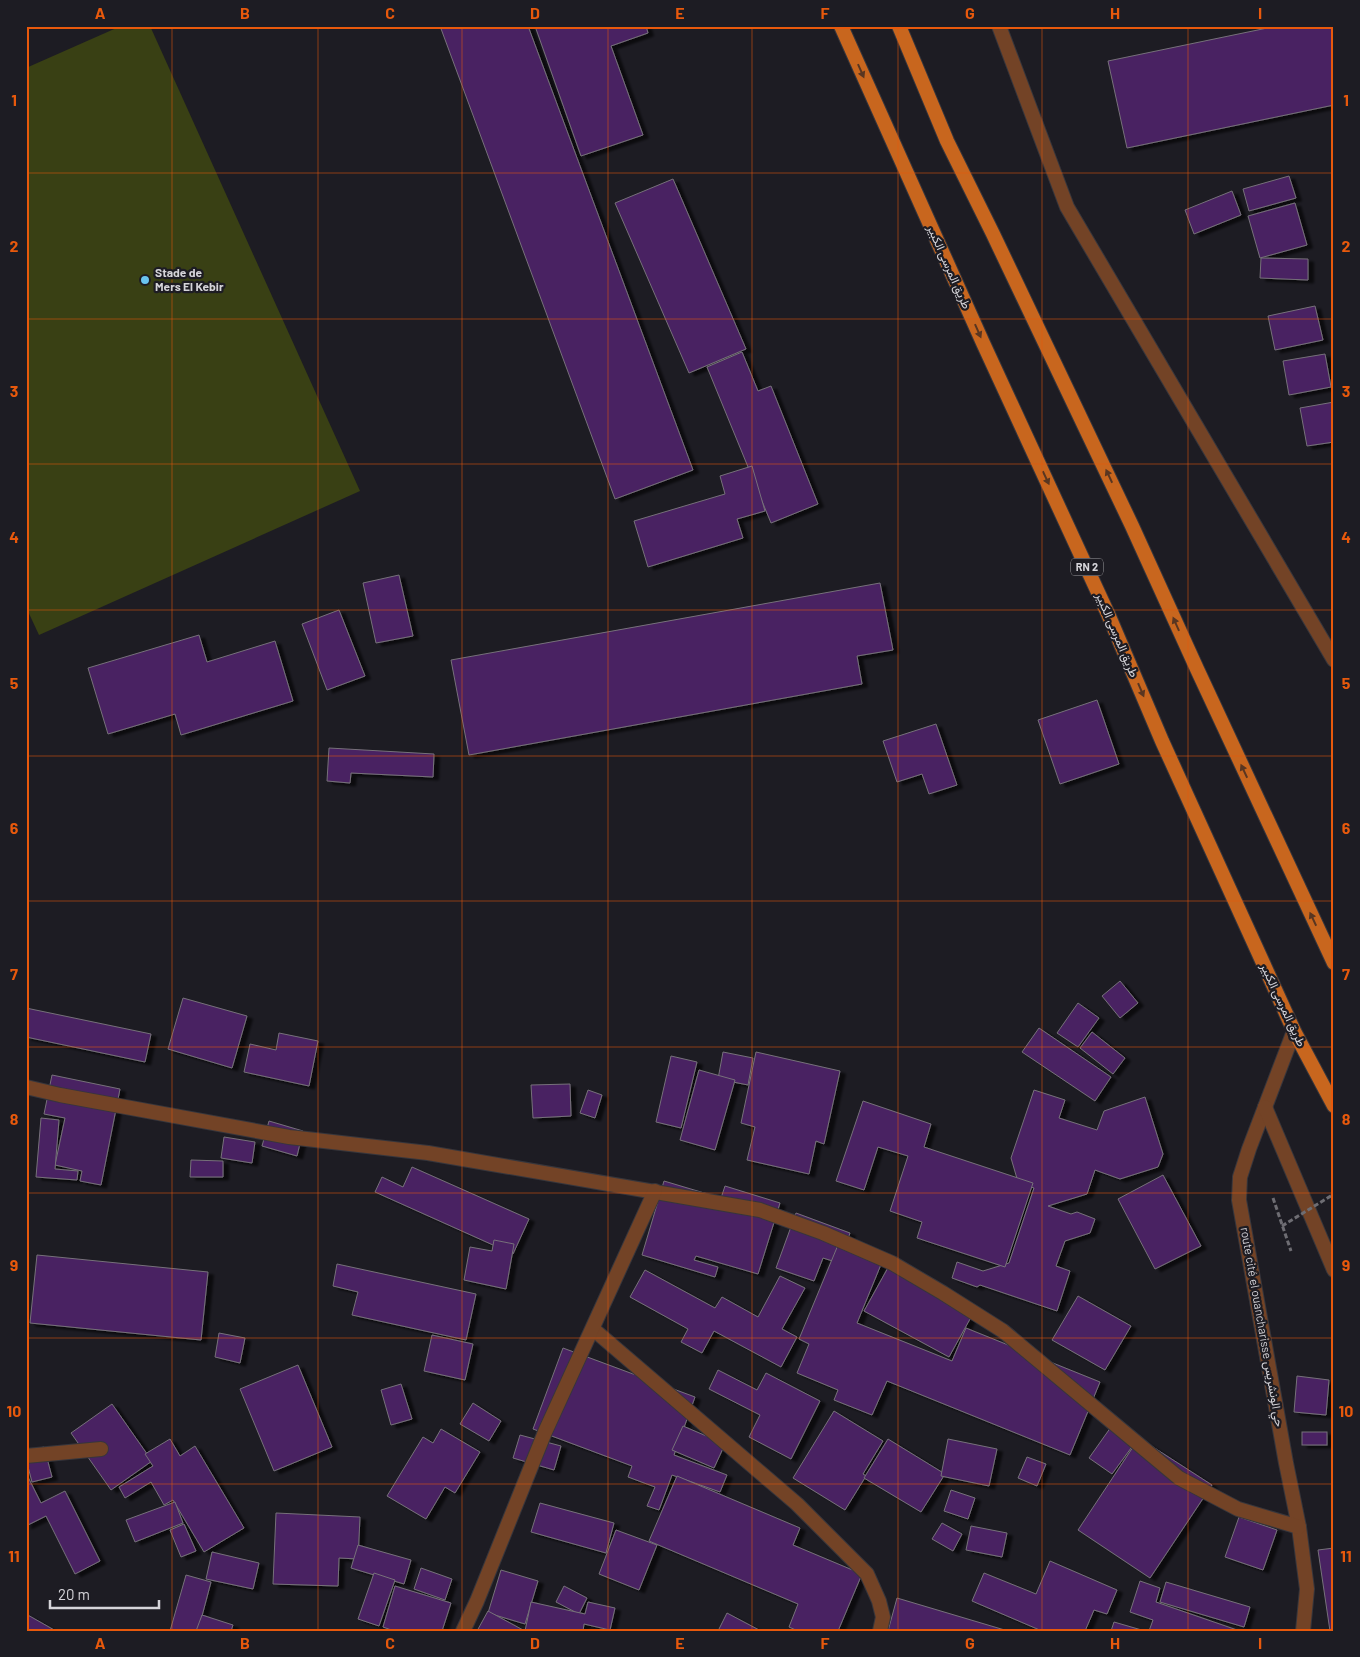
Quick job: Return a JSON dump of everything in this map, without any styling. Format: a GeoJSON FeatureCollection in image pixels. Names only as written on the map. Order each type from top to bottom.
{"type":"FeatureCollection","features":[{"type":"Feature","properties":{"kind":"main road","name":"طريق المرسى الكبير"},"geometry":{"type":"LineString","coordinates":[[841,26],[983,343],[1108,614],[1162,741],[1294,1031],[1334,1106]]}},
{"type":"Feature","properties":{"kind":"main road"},"geometry":{"type":"LineString","coordinates":[[899,26],[947,140],[1128,517],[1197,670],[1334,963]]}},
{"type":"Feature","properties":{"kind":"street"},"geometry":{"type":"LineString","coordinates":[[999,26],[1067,207],[1334,660]]}},
{"type":"Feature","properties":{"kind":"street","name":"route cité el ouancharisse حي الونشريس"},"geometry":{"type":"LineString","coordinates":[[1294,1031],[1264,1107],[1240,1177],[1239,1200],[1299,1528],[1307,1589],[1304,1631]]}},
{"type":"Feature","properties":{"kind":"street"},"geometry":{"type":"LineString","coordinates":[[26,1087],[289,1137],[428,1153],[760,1210],[823,1233],[892,1262],[1003,1331],[1179,1478],[1238,1509],[1299,1528]]}},
{"type":"Feature","properties":{"kind":"street"},"geometry":{"type":"LineString","coordinates":[[1264,1107],[1334,1270]]}},
{"type":"Feature","properties":{"kind":"street"},"geometry":{"type":"LineString","coordinates":[[463,1631],[545,1432],[655,1191]]}},
{"type":"Feature","properties":{"kind":"street"},"geometry":{"type":"LineString","coordinates":[[592,1329],[797,1504],[867,1574],[880,1601],[882,1617],[880,1631]]}},
{"type":"Feature","properties":{"kind":"street"},"geometry":{"type":"LineString","coordinates":[[26,1456],[101,1449]]}},
{"type":"Feature","properties":{"kind":"path"},"geometry":{"type":"LineString","coordinates":[[1282,1226],[1334,1194]]}},
{"type":"Feature","properties":{"kind":"path"},"geometry":{"type":"LineString","coordinates":[[1273,1198],[1291,1251]]}},
{"type":"Feature","properties":{"kind":"green space","name":"Stade de Mers El Kebir"},"geometry":{"type":"Polygon","coordinates":[[[121,26],[150,26],[360,491],[39,635],[26,607],[26,68],[121,26]]]}},
{"type":"Feature","properties":{"kind":"building"},"geometry":{"type":"Polygon","coordinates":[[[440,26],[528,26],[693,470],[615,499],[440,26]]]}},
{"type":"Feature","properties":{"kind":"building"},"geometry":{"type":"Polygon","coordinates":[[[535,26],[646,26],[648,33],[611,46],[643,135],[581,156],[535,26]]]}},
{"type":"Feature","properties":{"kind":"building"},"geometry":{"type":"Polygon","coordinates":[[[1277,26],[1333,26],[1334,105],[1127,148],[1108,61],[1277,26]]]}},
{"type":"Feature","properties":{"kind":"building"},"geometry":{"type":"Polygon","coordinates":[[[1289,176],[1296,198],[1249,211],[1243,189],[1289,176]]]}},
{"type":"Feature","properties":{"kind":"building"},"geometry":{"type":"Polygon","coordinates":[[[673,179],[746,349],[689,373],[615,203],[673,179]]]}},
{"type":"Feature","properties":{"kind":"building"},"geometry":{"type":"Polygon","coordinates":[[[1232,191],[1241,215],[1194,234],[1185,210],[1232,191]]]}},
{"type":"Feature","properties":{"kind":"building"},"geometry":{"type":"Polygon","coordinates":[[[1295,203],[1307,245],[1260,258],[1248,216],[1295,203]]]}},
{"type":"Feature","properties":{"kind":"building"},"geometry":{"type":"Polygon","coordinates":[[[1261,258],[1308,259],[1308,280],[1260,278],[1261,258]]]}},
{"type":"Feature","properties":{"kind":"building"},"geometry":{"type":"Polygon","coordinates":[[[1315,306],[1323,340],[1275,350],[1268,316],[1315,306]]]}},
{"type":"Feature","properties":{"kind":"building"},"geometry":{"type":"Polygon","coordinates":[[[742,352],[758,391],[771,386],[818,504],[771,523],[707,367],[742,352]]]}},
{"type":"Feature","properties":{"kind":"building"},"geometry":{"type":"Polygon","coordinates":[[[1325,354],[1331,387],[1289,395],[1283,361],[1325,354]]]}},
{"type":"Feature","properties":{"kind":"building"},"geometry":{"type":"Polygon","coordinates":[[[1334,402],[1334,442],[1307,446],[1300,408],[1334,402]]]}},
{"type":"Feature","properties":{"kind":"building"},"geometry":{"type":"Polygon","coordinates":[[[752,466],[765,511],[737,519],[743,538],[648,567],[634,521],[725,494],[720,476],[752,466]]]}},
{"type":"Feature","properties":{"kind":"building"},"geometry":{"type":"Polygon","coordinates":[[[399,575],[413,636],[376,643],[363,583],[399,575]]]}},
{"type":"Feature","properties":{"kind":"building"},"geometry":{"type":"Polygon","coordinates":[[[880,583],[893,650],[857,656],[862,684],[469,755],[451,660],[880,583]]]}},
{"type":"Feature","properties":{"kind":"building"},"geometry":{"type":"Polygon","coordinates":[[[339,610],[365,676],[327,690],[302,624],[339,610]]]}},
{"type":"Feature","properties":{"kind":"building"},"geometry":{"type":"Polygon","coordinates":[[[199,635],[207,662],[275,641],[293,701],[181,735],[175,714],[108,734],[88,668],[199,635]]]}},
{"type":"Feature","properties":{"kind":"building"},"geometry":{"type":"Polygon","coordinates":[[[1097,700],[1119,764],[1060,784],[1038,720],[1097,700]]]}},
{"type":"Feature","properties":{"kind":"building"},"geometry":{"type":"Polygon","coordinates":[[[936,724],[957,785],[929,794],[922,774],[897,782],[883,741],[936,724]]]}},
{"type":"Feature","properties":{"kind":"building"},"geometry":{"type":"Polygon","coordinates":[[[329,748],[434,754],[433,777],[351,773],[350,783],[327,781],[329,748]]]}},
{"type":"Feature","properties":{"kind":"building"},"geometry":{"type":"Polygon","coordinates":[[[1120,981],[1138,1003],[1120,1018],[1102,996],[1120,981]]]}},
{"type":"Feature","properties":{"kind":"building"},"geometry":{"type":"Polygon","coordinates":[[[183,998],[247,1016],[232,1068],[168,1049],[183,998]]]}},
{"type":"Feature","properties":{"kind":"building"},"geometry":{"type":"Polygon","coordinates":[[[1078,1003],[1099,1018],[1078,1047],[1057,1033],[1078,1003]]]}},
{"type":"Feature","properties":{"kind":"building"},"geometry":{"type":"Polygon","coordinates":[[[26,1008],[151,1034],[145,1062],[26,1037],[26,1008]]]}},
{"type":"Feature","properties":{"kind":"building"},"geometry":{"type":"Polygon","coordinates":[[[1039,1028],[1111,1077],[1095,1101],[1022,1052],[1039,1028]]]}},
{"type":"Feature","properties":{"kind":"building"},"geometry":{"type":"Polygon","coordinates":[[[1092,1032],[1125,1058],[1113,1074],[1080,1048],[1092,1032]]]}},
{"type":"Feature","properties":{"kind":"building"},"geometry":{"type":"Polygon","coordinates":[[[279,1033],[318,1041],[309,1086],[244,1072],[250,1044],[276,1050],[279,1033]]]}},
{"type":"Feature","properties":{"kind":"building"},"geometry":{"type":"Polygon","coordinates":[[[723,1052],[753,1058],[748,1085],[718,1079],[723,1052]]]}},
{"type":"Feature","properties":{"kind":"building"},"geometry":{"type":"Polygon","coordinates":[[[756,1052],[840,1071],[824,1144],[816,1141],[809,1174],[747,1160],[755,1127],[741,1123],[756,1052]]]}},
{"type":"Feature","properties":{"kind":"building"},"geometry":{"type":"Polygon","coordinates":[[[671,1056],[697,1062],[681,1128],[656,1122],[671,1056]]]}},
{"type":"Feature","properties":{"kind":"building"},"geometry":{"type":"Polygon","coordinates":[[[699,1070],[735,1080],[715,1150],[680,1140],[699,1070]]]}},
{"type":"Feature","properties":{"kind":"building"},"geometry":{"type":"Polygon","coordinates":[[[52,1075],[120,1089],[101,1185],[80,1181],[82,1171],[55,1165],[65,1118],[44,1114],[52,1075]]]}},
{"type":"Feature","properties":{"kind":"building"},"geometry":{"type":"Polygon","coordinates":[[[570,1084],[571,1116],[533,1118],[531,1085],[570,1084]]]}},
{"type":"Feature","properties":{"kind":"building"},"geometry":{"type":"Polygon","coordinates":[[[588,1090],[602,1095],[595,1118],[580,1113],[588,1090]]]}},
{"type":"Feature","properties":{"kind":"building"},"geometry":{"type":"Polygon","coordinates":[[[1034,1090],[1065,1100],[1059,1118],[1097,1130],[1104,1111],[1145,1097],[1163,1154],[1158,1167],[1120,1179],[1095,1170],[1087,1194],[1048,1206],[1071,1214],[1077,1212],[1095,1219],[1090,1233],[1065,1241],[1056,1266],[1070,1271],[1057,1311],[980,1285],[977,1287],[952,1278],[957,1262],[983,1271],[1009,1263],[1034,1188],[1018,1182],[1011,1158],[1034,1090]]]}},
{"type":"Feature","properties":{"kind":"building"},"geometry":{"type":"Polygon","coordinates":[[[863,1101],[931,1124],[924,1147],[1033,1183],[1005,1267],[917,1238],[922,1222],[890,1211],[908,1156],[878,1147],[864,1190],[836,1181],[863,1101]]]}},
{"type":"Feature","properties":{"kind":"building"},"geometry":{"type":"Polygon","coordinates":[[[41,1118],[59,1120],[55,1169],[78,1171],[77,1180],[36,1177],[41,1118]]]}},
{"type":"Feature","properties":{"kind":"building"},"geometry":{"type":"Polygon","coordinates":[[[269,1121],[303,1131],[297,1156],[262,1146],[269,1121]]]}},
{"type":"Feature","properties":{"kind":"building"},"geometry":{"type":"Polygon","coordinates":[[[224,1137],[255,1142],[252,1163],[221,1158],[224,1137]]]}},
{"type":"Feature","properties":{"kind":"building"},"geometry":{"type":"Polygon","coordinates":[[[191,1160],[223,1161],[223,1177],[190,1177],[191,1160]]]}},
{"type":"Feature","properties":{"kind":"building"},"geometry":{"type":"Polygon","coordinates":[[[412,1167],[529,1219],[513,1254],[375,1192],[382,1177],[403,1187],[412,1167]]]}},
{"type":"Feature","properties":{"kind":"building"},"geometry":{"type":"Polygon","coordinates":[[[1163,1175],[1201,1246],[1155,1269],[1118,1199],[1163,1175]]]}},
{"type":"Feature","properties":{"kind":"building"},"geometry":{"type":"Polygon","coordinates":[[[664,1181],[721,1198],[725,1186],[780,1203],[758,1274],[696,1256],[694,1260],[718,1267],[715,1277],[642,1255],[664,1181]]]}},
{"type":"Feature","properties":{"kind":"building"},"geometry":{"type":"Polygon","coordinates":[[[796,1213],[850,1233],[839,1263],[823,1258],[814,1281],[776,1268],[796,1213]]]}},
{"type":"Feature","properties":{"kind":"building"},"geometry":{"type":"Polygon","coordinates":[[[494,1240],[514,1244],[506,1289],[464,1280],[470,1247],[492,1251],[494,1240]]]}},
{"type":"Feature","properties":{"kind":"building"},"geometry":{"type":"Polygon","coordinates":[[[838,1245],[882,1262],[857,1323],[952,1361],[966,1328],[1100,1382],[1070,1455],[887,1381],[872,1415],[834,1400],[838,1390],[797,1373],[809,1344],[799,1339],[838,1245]]]}},
{"type":"Feature","properties":{"kind":"building"},"geometry":{"type":"Polygon","coordinates":[[[37,1255],[208,1272],[201,1340],[30,1323],[37,1255]]]}},
{"type":"Feature","properties":{"kind":"building"},"geometry":{"type":"Polygon","coordinates":[[[337,1264],[476,1294],[466,1340],[352,1315],[358,1292],[333,1286],[337,1264]]]}},
{"type":"Feature","properties":{"kind":"building"},"geometry":{"type":"Polygon","coordinates":[[[890,1264],[975,1310],[949,1357],[864,1311],[890,1264]]]}},
{"type":"Feature","properties":{"kind":"building"},"geometry":{"type":"Polygon","coordinates":[[[645,1270],[715,1308],[722,1297],[758,1317],[780,1276],[805,1288],[782,1329],[797,1337],[781,1367],[714,1331],[702,1353],[681,1342],[688,1329],[630,1297],[645,1270]]]}},
{"type":"Feature","properties":{"kind":"building"},"geometry":{"type":"Polygon","coordinates":[[[1078,1296],[1131,1326],[1105,1370],[1052,1340],[1078,1296]]]}},
{"type":"Feature","properties":{"kind":"building"},"geometry":{"type":"Polygon","coordinates":[[[219,1333],[245,1338],[240,1363],[215,1357],[219,1333]]]}},
{"type":"Feature","properties":{"kind":"building"},"geometry":{"type":"Polygon","coordinates":[[[432,1335],[473,1344],[465,1380],[424,1371],[432,1335]]]}},
{"type":"Feature","properties":{"kind":"building"},"geometry":{"type":"Polygon","coordinates":[[[563,1348],[695,1397],[674,1455],[727,1475],[720,1492],[672,1475],[659,1510],[647,1506],[655,1487],[628,1477],[632,1466],[533,1429],[563,1348]]]}},
{"type":"Feature","properties":{"kind":"building"},"geometry":{"type":"Polygon","coordinates":[[[298,1365],[332,1447],[274,1471],[240,1389],[298,1365]]]}},
{"type":"Feature","properties":{"kind":"building"},"geometry":{"type":"Polygon","coordinates":[[[718,1370],[757,1390],[766,1373],[820,1401],[791,1459],[749,1437],[760,1415],[709,1389],[718,1370]]]}},
{"type":"Feature","properties":{"kind":"building"},"geometry":{"type":"Polygon","coordinates":[[[1297,1376],[1329,1380],[1326,1415],[1294,1412],[1297,1376]]]}},
{"type":"Feature","properties":{"kind":"building"},"geometry":{"type":"Polygon","coordinates":[[[401,1384],[412,1419],[391,1425],[381,1390],[401,1384]]]}},
{"type":"Feature","properties":{"kind":"building"},"geometry":{"type":"Polygon","coordinates":[[[473,1403],[501,1421],[489,1441],[460,1424],[473,1403]]]}},
{"type":"Feature","properties":{"kind":"building"},"geometry":{"type":"Polygon","coordinates":[[[112,1404],[152,1461],[111,1490],[71,1433],[112,1404]]]}},
{"type":"Feature","properties":{"kind":"building"},"geometry":{"type":"Polygon","coordinates":[[[834,1411],[883,1441],[863,1474],[866,1476],[845,1510],[793,1478],[834,1411]]]}},
{"type":"Feature","properties":{"kind":"building"},"geometry":{"type":"Polygon","coordinates":[[[683,1426],[725,1444],[714,1468],[672,1450],[683,1426]]]}},
{"type":"Feature","properties":{"kind":"building"},"geometry":{"type":"Polygon","coordinates":[[[1111,1427],[1134,1444],[1112,1474],[1089,1458],[1111,1427]]]}},
{"type":"Feature","properties":{"kind":"building"},"geometry":{"type":"Polygon","coordinates":[[[441,1429],[480,1452],[455,1493],[445,1487],[426,1519],[387,1496],[423,1437],[433,1443],[441,1429]]]}},
{"type":"Feature","properties":{"kind":"building"},"geometry":{"type":"Polygon","coordinates":[[[1302,1432],[1327,1432],[1327,1445],[1302,1445],[1302,1432]]]}},
{"type":"Feature","properties":{"kind":"building"},"geometry":{"type":"Polygon","coordinates":[[[520,1435],[561,1446],[554,1470],[513,1458],[520,1435]]]}},
{"type":"Feature","properties":{"kind":"building"},"geometry":{"type":"Polygon","coordinates":[[[1139,1438],[1212,1485],[1150,1578],[1078,1530],[1139,1438]]]}},
{"type":"Feature","properties":{"kind":"building"},"geometry":{"type":"Polygon","coordinates":[[[170,1439],[180,1456],[195,1446],[244,1528],[204,1552],[173,1500],[164,1505],[151,1482],[125,1498],[119,1487],[153,1466],[145,1454],[170,1439]]]}},
{"type":"Feature","properties":{"kind":"building"},"geometry":{"type":"Polygon","coordinates":[[[888,1439],[945,1474],[921,1512],[864,1478],[888,1439]]]}},
{"type":"Feature","properties":{"kind":"building"},"geometry":{"type":"Polygon","coordinates":[[[948,1439],[997,1449],[989,1486],[941,1476],[948,1439]]]}},
{"type":"Feature","properties":{"kind":"building"},"geometry":{"type":"Polygon","coordinates":[[[44,1447],[52,1477],[32,1482],[26,1459],[26,1451],[44,1447]]]}},
{"type":"Feature","properties":{"kind":"building"},"geometry":{"type":"Polygon","coordinates":[[[1027,1457],[1046,1464],[1037,1486],[1018,1478],[1027,1457]]]}},
{"type":"Feature","properties":{"kind":"building"},"geometry":{"type":"Polygon","coordinates":[[[26,1473],[41,1503],[65,1491],[100,1561],[75,1574],[46,1516],[26,1526],[26,1473]]]}},
{"type":"Feature","properties":{"kind":"building"},"geometry":{"type":"Polygon","coordinates":[[[677,1476],[800,1528],[793,1545],[862,1574],[838,1631],[798,1631],[789,1627],[798,1604],[649,1541],[677,1476]]]}},
{"type":"Feature","properties":{"kind":"building"},"geometry":{"type":"Polygon","coordinates":[[[951,1490],[975,1498],[968,1519],[944,1511],[951,1490]]]}},
{"type":"Feature","properties":{"kind":"building"},"geometry":{"type":"Polygon","coordinates":[[[175,1502],[183,1523],[135,1542],[126,1520],[175,1502]]]}},
{"type":"Feature","properties":{"kind":"building"},"geometry":{"type":"Polygon","coordinates":[[[540,1503],[614,1523],[606,1553],[531,1532],[540,1503]]]}},
{"type":"Feature","properties":{"kind":"building"},"geometry":{"type":"Polygon","coordinates":[[[276,1513],[360,1517],[358,1559],[339,1558],[338,1586],[273,1584],[276,1513]]]}},
{"type":"Feature","properties":{"kind":"building"},"geometry":{"type":"Polygon","coordinates":[[[1239,1517],[1277,1530],[1263,1570],[1225,1557],[1239,1517]]]}},
{"type":"Feature","properties":{"kind":"building"},"geometry":{"type":"Polygon","coordinates":[[[942,1523],[962,1534],[953,1551],[932,1539],[942,1523]]]}},
{"type":"Feature","properties":{"kind":"building"},"geometry":{"type":"Polygon","coordinates":[[[184,1524],[196,1551],[181,1557],[170,1530],[184,1524]]]}},
{"type":"Feature","properties":{"kind":"building"},"geometry":{"type":"Polygon","coordinates":[[[971,1526],[1007,1533],[1002,1557],[966,1550],[971,1526]]]}},
{"type":"Feature","properties":{"kind":"building"},"geometry":{"type":"Polygon","coordinates":[[[616,1530],[657,1545],[639,1590],[599,1574],[616,1530]]]}},
{"type":"Feature","properties":{"kind":"building"},"geometry":{"type":"Polygon","coordinates":[[[358,1545],[411,1560],[404,1584],[351,1568],[358,1545]]]}},
{"type":"Feature","properties":{"kind":"building"},"geometry":{"type":"Polygon","coordinates":[[[1334,1548],[1334,1631],[1330,1631],[1318,1550],[1334,1548]]]}},
{"type":"Feature","properties":{"kind":"building"},"geometry":{"type":"Polygon","coordinates":[[[212,1552],[259,1563],[253,1589],[206,1579],[212,1552]]]}},
{"type":"Feature","properties":{"kind":"building"},"geometry":{"type":"Polygon","coordinates":[[[1050,1561],[1117,1590],[1107,1614],[1094,1610],[1085,1631],[1042,1631],[972,1601],[984,1573],[1036,1594],[1050,1561]]]}},
{"type":"Feature","properties":{"kind":"building"},"geometry":{"type":"Polygon","coordinates":[[[421,1568],[452,1579],[445,1600],[414,1589],[421,1568]]]}},
{"type":"Feature","properties":{"kind":"building"},"geometry":{"type":"Polygon","coordinates":[[[501,1570],[538,1581],[525,1624],[488,1613],[501,1570]]]}},
{"type":"Feature","properties":{"kind":"building"},"geometry":{"type":"Polygon","coordinates":[[[374,1573],[395,1580],[379,1626],[358,1619],[374,1573]]]}},
{"type":"Feature","properties":{"kind":"building"},"geometry":{"type":"Polygon","coordinates":[[[186,1575],[211,1582],[198,1631],[170,1631],[186,1575]]]}},
{"type":"Feature","properties":{"kind":"building"},"geometry":{"type":"Polygon","coordinates":[[[1140,1581],[1160,1588],[1156,1602],[1240,1631],[1149,1631],[1153,1620],[1130,1612],[1140,1581]]]}},
{"type":"Feature","properties":{"kind":"building"},"geometry":{"type":"Polygon","coordinates":[[[1166,1582],[1250,1607],[1244,1627],[1160,1602],[1166,1582]]]}},
{"type":"Feature","properties":{"kind":"building"},"geometry":{"type":"Polygon","coordinates":[[[395,1586],[451,1603],[442,1631],[394,1631],[383,1627],[395,1586]]]}},
{"type":"Feature","properties":{"kind":"building"},"geometry":{"type":"Polygon","coordinates":[[[564,1586],[587,1598],[579,1614],[556,1602],[564,1586]]]}},
{"type":"Feature","properties":{"kind":"building"},"geometry":{"type":"Polygon","coordinates":[[[897,1598],[1008,1631],[888,1631],[897,1598]]]}},
{"type":"Feature","properties":{"kind":"building"},"geometry":{"type":"Polygon","coordinates":[[[531,1602],[585,1614],[588,1602],[615,1608],[610,1630],[584,1624],[583,1631],[525,1631],[531,1602]]]}},
{"type":"Feature","properties":{"kind":"building"},"geometry":{"type":"Polygon","coordinates":[[[488,1611],[523,1630],[523,1631],[477,1631],[488,1611]]]}},
{"type":"Feature","properties":{"kind":"building"},"geometry":{"type":"Polygon","coordinates":[[[727,1613],[761,1631],[718,1631],[727,1613]]]}},
{"type":"Feature","properties":{"kind":"building"},"geometry":{"type":"Polygon","coordinates":[[[26,1614],[56,1631],[26,1631],[26,1614]]]}},
{"type":"Feature","properties":{"kind":"building"},"geometry":{"type":"Polygon","coordinates":[[[202,1615],[233,1625],[231,1631],[196,1631],[202,1615]]]}},
{"type":"Feature","properties":{"kind":"building"},"geometry":{"type":"Polygon","coordinates":[[[1114,1622],[1145,1631],[1111,1631],[1114,1622]]]}},
{"type":"Feature","properties":{"kind":"place","name":"Stade de Mers El Kebir"},"geometry":{"type":"Point","coordinates":[145,280]}}]}
